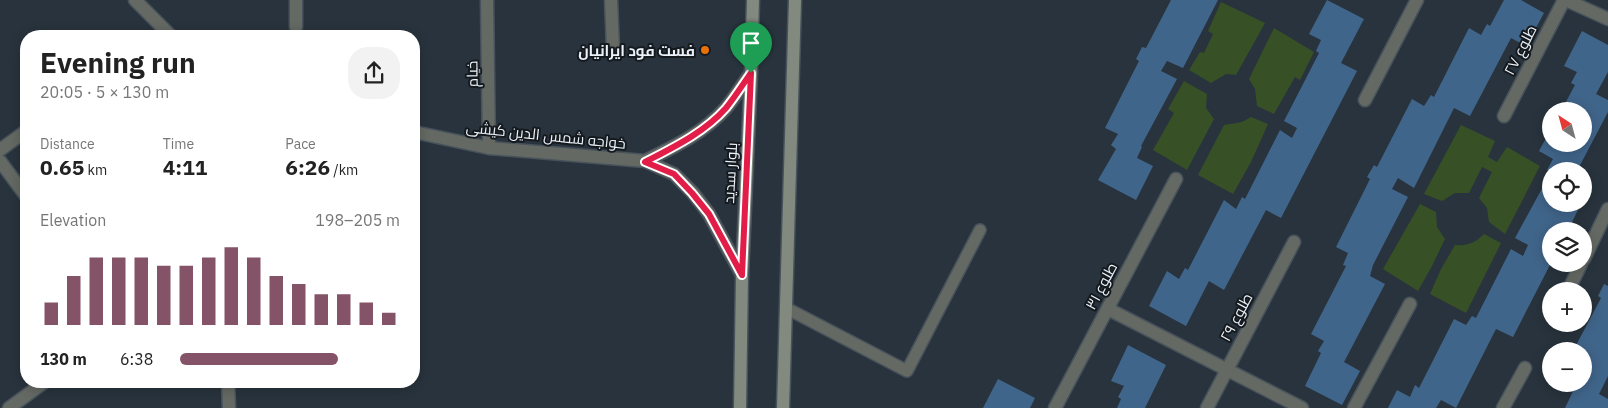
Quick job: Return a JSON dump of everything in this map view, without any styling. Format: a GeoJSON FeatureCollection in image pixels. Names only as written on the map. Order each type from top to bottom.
{"type":"FeatureCollection","features":[{"type":"Feature","properties":{"kind":"main road","name":"بلوار سدید"},"geometry":{"type":"LineString","coordinates":[[740,408],[742,275],[753,0]]}},
{"type":"Feature","properties":{"kind":"main road"},"geometry":{"type":"LineString","coordinates":[[783,408],[795,0]]}},
{"type":"Feature","properties":{"kind":"street"},"geometry":{"type":"LineString","coordinates":[[135,0],[165,30]]}},
{"type":"Feature","properties":{"kind":"street"},"geometry":{"type":"LineString","coordinates":[[296,0],[296,27]]}},
{"type":"Feature","properties":{"kind":"street","name":"خیام"},"geometry":{"type":"LineString","coordinates":[[487,0],[489,148]]}},
{"type":"Feature","properties":{"kind":"street"},"geometry":{"type":"LineString","coordinates":[[612,0],[613,48]]}},
{"type":"Feature","properties":{"kind":"street"},"geometry":{"type":"LineString","coordinates":[[1365,100],[1418,0]]}},
{"type":"Feature","properties":{"kind":"street"},"geometry":{"type":"LineString","coordinates":[[1565,0],[1608,19]]}},
{"type":"Feature","properties":{"kind":"street","name":"طلوع ۲۷"},"geometry":{"type":"LineString","coordinates":[[1504,116],[1565,0]]}},
{"type":"Feature","properties":{"kind":"street","name":"خواجه شمس الدين كيشی"},"geometry":{"type":"LineString","coordinates":[[645,162],[705,128],[726,108],[751,73]]}},
{"type":"Feature","properties":{"kind":"street","name":"خواجه شمس الدين كيشی"},"geometry":{"type":"LineString","coordinates":[[420,133],[489,148],[645,162],[674,174],[709,214],[742,275]]}},
{"type":"Feature","properties":{"kind":"street"},"geometry":{"type":"LineString","coordinates":[[0,150],[20,135]]}},
{"type":"Feature","properties":{"kind":"street"},"geometry":{"type":"LineString","coordinates":[[0,160],[20,188]]}},
{"type":"Feature","properties":{"kind":"street","name":"طلوع ۳۱"},"geometry":{"type":"LineString","coordinates":[[1056,408],[1176,179]]}},
{"type":"Feature","properties":{"kind":"street"},"geometry":{"type":"LineString","coordinates":[[1592,242],[1608,209]]}},
{"type":"Feature","properties":{"kind":"street","name":"طلوع ۲۹"},"geometry":{"type":"LineString","coordinates":[[1206,408],[1294,242]]}},
{"type":"Feature","properties":{"kind":"street"},"geometry":{"type":"LineString","coordinates":[[1354,408],[1410,304]]}},
{"type":"Feature","properties":{"kind":"street"},"geometry":{"type":"LineString","coordinates":[[1108,308],[1302,408]]}},
{"type":"Feature","properties":{"kind":"street"},"geometry":{"type":"LineString","coordinates":[[1504,408],[1525,368]]}},
{"type":"Feature","properties":{"kind":"street"},"geometry":{"type":"LineString","coordinates":[[9,408],[36,388]]}},
{"type":"Feature","properties":{"kind":"street"},"geometry":{"type":"LineString","coordinates":[[228,388],[229,408]]}},
{"type":"Feature","properties":{"kind":"lane"},"geometry":{"type":"LineString","coordinates":[[786,308],[907,371],[980,230]]}},
{"type":"Feature","properties":{"kind":"green space"},"geometry":{"type":"Polygon","coordinates":[[[1221,2],[1265,23],[1236,75],[1226,74],[1211,83],[1189,70],[1200,52],[1204,53],[1213,34],[1208,31],[1221,2]]]}},
{"type":"Feature","properties":{"kind":"green space"},"geometry":{"type":"Polygon","coordinates":[[[1274,28],[1314,52],[1300,80],[1295,77],[1274,114],[1257,106],[1255,89],[1249,79],[1274,28]]]}},
{"type":"Feature","properties":{"kind":"green space"},"geometry":{"type":"Polygon","coordinates":[[[1184,81],[1207,94],[1206,108],[1214,119],[1187,170],[1153,150],[1174,113],[1168,109],[1184,81]]]}},
{"type":"Feature","properties":{"kind":"green space"},"geometry":{"type":"Polygon","coordinates":[[[1251,117],[1268,124],[1251,162],[1233,194],[1198,175],[1224,125],[1242,122],[1251,117]]]}},
{"type":"Feature","properties":{"kind":"green space"},"geometry":{"type":"Polygon","coordinates":[[[1461,125],[1495,141],[1488,157],[1497,162],[1507,147],[1540,166],[1505,234],[1489,222],[1487,208],[1479,198],[1492,172],[1482,167],[1469,193],[1455,193],[1442,201],[1424,194],[1461,125]]]}},
{"type":"Feature","properties":{"kind":"green space"},"geometry":{"type":"Polygon","coordinates":[[[1420,204],[1436,212],[1437,227],[1445,239],[1418,291],[1383,269],[1420,204]]]}},
{"type":"Feature","properties":{"kind":"green space"},"geometry":{"type":"Polygon","coordinates":[[[1484,234],[1501,243],[1466,313],[1430,294],[1441,269],[1455,245],[1471,243],[1478,240],[1484,234]]]}},
{"type":"Feature","properties":{"kind":"building"},"geometry":{"type":"Polygon","coordinates":[[[1171,0],[1218,0],[1183,68],[1167,61],[1161,71],[1177,79],[1141,146],[1137,158],[1153,166],[1136,200],[1098,180],[1116,149],[1111,145],[1118,134],[1105,128],[1139,61],[1136,59],[1142,47],[1146,48],[1171,0]]]}},
{"type":"Feature","properties":{"kind":"building"},"geometry":{"type":"Polygon","coordinates":[[[1327,0],[1364,19],[1341,63],[1357,71],[1281,218],[1266,210],[1224,290],[1209,281],[1186,326],[1149,306],[1167,271],[1179,279],[1185,268],[1188,270],[1224,200],[1236,209],[1242,197],[1245,199],[1280,130],[1292,138],[1297,128],[1284,121],[1319,53],[1316,51],[1321,40],[1309,34],[1327,0]]]}},
{"type":"Feature","properties":{"kind":"building"},"geometry":{"type":"Polygon","coordinates":[[[1504,0],[1521,0],[1544,13],[1526,46],[1511,38],[1470,116],[1454,108],[1414,188],[1398,178],[1392,189],[1408,197],[1373,265],[1370,276],[1385,284],[1344,362],[1360,371],[1342,405],[1305,386],[1321,353],[1318,351],[1324,341],[1311,334],[1346,266],[1343,265],[1348,253],[1336,247],[1370,179],[1367,177],[1374,165],[1377,167],[1412,99],[1424,106],[1431,95],[1434,97],[1469,28],[1481,35],[1487,24],[1490,26],[1504,0]]]}},
{"type":"Feature","properties":{"kind":"building"},"geometry":{"type":"Polygon","coordinates":[[[1582,31],[1608,45],[1608,72],[1596,94],[1608,100],[1608,112],[1592,142],[1592,102],[1566,102],[1575,85],[1571,83],[1577,72],[1564,66],[1582,31]]]}},
{"type":"Feature","properties":{"kind":"building"},"geometry":{"type":"Polygon","coordinates":[[[1542,146],[1542,152],[1587,152],[1582,162],[1551,162],[1553,159],[1539,151],[1542,146]]]}},
{"type":"Feature","properties":{"kind":"building"},"geometry":{"type":"Polygon","coordinates":[[[1542,188],[1542,212],[1577,212],[1572,222],[1542,222],[1542,272],[1546,272],[1513,337],[1496,329],[1456,408],[1441,400],[1436,408],[1388,408],[1397,390],[1410,397],[1415,385],[1419,388],[1454,319],[1466,325],[1472,316],[1476,318],[1511,249],[1523,256],[1528,245],[1515,238],[1542,188]]]}},
{"type":"Feature","properties":{"kind":"building"},"geometry":{"type":"Polygon","coordinates":[[[1604,284],[1608,286],[1608,376],[1599,394],[1608,399],[1608,408],[1565,408],[1573,392],[1592,392],[1592,342],[1578,342],[1583,332],[1592,332],[1592,315],[1601,298],[1598,296],[1604,284]]]}},
{"type":"Feature","properties":{"kind":"building"},"geometry":{"type":"Polygon","coordinates":[[[1128,345],[1166,365],[1145,408],[1117,408],[1121,399],[1118,397],[1124,386],[1111,381],[1128,345]]]}},
{"type":"Feature","properties":{"kind":"building"},"geometry":{"type":"Polygon","coordinates":[[[998,379],[1035,398],[1030,408],[983,408],[998,379]]]}},
{"type":"Feature","properties":{"kind":"place","name":"فست فود ایرانیان"},"geometry":{"type":"Point","coordinates":[705,50]}},
{"type":"Feature","properties":{"kind":"route"},"geometry":{"type":"LineString","coordinates":[[751,73],[742,275],[709,214],[692,193],[674,174],[645,162],[705,128],[726,108],[751,73]]}}]}
